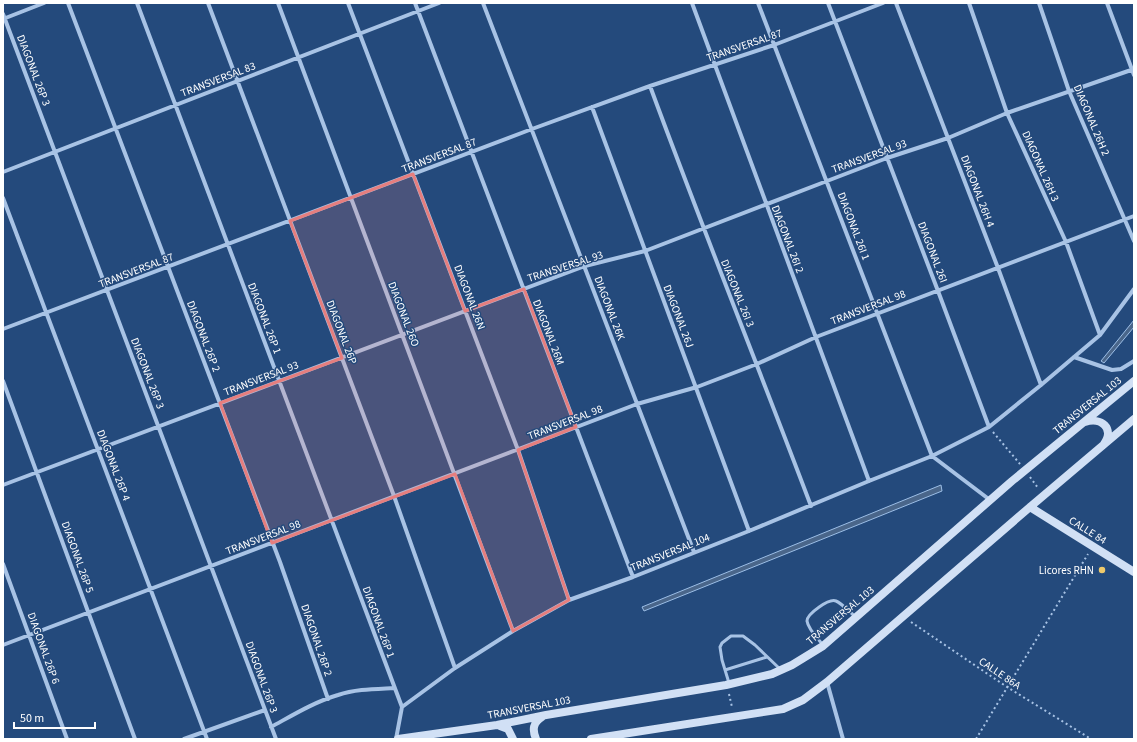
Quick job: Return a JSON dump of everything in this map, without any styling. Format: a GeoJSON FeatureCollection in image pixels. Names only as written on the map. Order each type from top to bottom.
{"type":"FeatureCollection","features":[{"type":"Feature","properties":{"kind":"street"},"geometry":{"type":"LineString","coordinates":[[4,17],[44,3]]}},
{"type":"Feature","properties":{"kind":"street","name":"DIAGONAL 26P 2"},"geometry":{"type":"LineString","coordinates":[[68,3],[220,403],[328,699]]}},
{"type":"Feature","properties":{"kind":"street","name":"DIAGONAL 26P 1"},"geometry":{"type":"LineString","coordinates":[[137,3],[402,707]]}},
{"type":"Feature","properties":{"kind":"street","name":"DIAGONAL 26P"},"geometry":{"type":"LineString","coordinates":[[208,3],[394,496],[455,668]]}},
{"type":"Feature","properties":{"kind":"street","name":"DIAGONAL 26O"},"geometry":{"type":"LineString","coordinates":[[278,3],[513,631]]}},
{"type":"Feature","properties":{"kind":"street","name":"DIAGONAL 26N"},"geometry":{"type":"LineString","coordinates":[[348,3],[518,450],[569,600]]}},
{"type":"Feature","properties":{"kind":"street","name":"DIAGONAL 26M"},"geometry":{"type":"LineString","coordinates":[[415,3],[633,577]]}},
{"type":"Feature","properties":{"kind":"street","name":"TRANSVERSAL 83"},"geometry":{"type":"LineString","coordinates":[[3,172],[439,3]]}},
{"type":"Feature","properties":{"kind":"street","name":"DIAGONAL 26K"},"geometry":{"type":"LineString","coordinates":[[484,3],[694,552]]}},
{"type":"Feature","properties":{"kind":"street","name":"DIAGONAL 26I 2"},"geometry":{"type":"LineString","coordinates":[[692,3],[869,481]]}},
{"type":"Feature","properties":{"kind":"street","name":"DIAGONAL 26I 1"},"geometry":{"type":"LineString","coordinates":[[758,3],[932,456]]}},
{"type":"Feature","properties":{"kind":"street","name":"DIAGONAL 26I"},"geometry":{"type":"LineString","coordinates":[[828,3],[989,427]]}},
{"type":"Feature","properties":{"kind":"street","name":"TRANSVERSAL 87"},"geometry":{"type":"LineString","coordinates":[[3,329],[532,129],[650,86],[774,45],[883,3]]}},
{"type":"Feature","properties":{"kind":"street","name":"DIAGONAL 26H 4"},"geometry":{"type":"LineString","coordinates":[[896,3],[1042,385]]}},
{"type":"Feature","properties":{"kind":"street","name":"DIAGONAL 26H 3"},"geometry":{"type":"LineString","coordinates":[[969,3],[1007,113],[1066,242],[1100,335]]}},
{"type":"Feature","properties":{"kind":"street","name":"DIAGONAL 26H 2"},"geometry":{"type":"LineString","coordinates":[[1039,3],[1069,91],[1134,241]]}},
{"type":"Feature","properties":{"kind":"street"},"geometry":{"type":"LineString","coordinates":[[1107,3],[1133,69],[1134,76]]}},
{"type":"Feature","properties":{"kind":"street","name":"DIAGONAL 26P 3"},"geometry":{"type":"LineString","coordinates":[[4,17],[276,739]]}},
{"type":"Feature","properties":{"kind":"street","name":"TRANSVERSAL 93"},"geometry":{"type":"LineString","coordinates":[[3,485],[585,266],[645,251],[887,158],[948,138],[1007,113],[1133,69]]}},
{"type":"Feature","properties":{"kind":"street","name":"DIAGONAL 26I 3"},"geometry":{"type":"LineString","coordinates":[[650,86],[703,229],[757,364],[811,506]]}},
{"type":"Feature","properties":{"kind":"street","name":"DIAGONAL 26J"},"geometry":{"type":"LineString","coordinates":[[592,107],[749,531]]}},
{"type":"Feature","properties":{"kind":"street","name":"DIAGONAL 26P 4"},"geometry":{"type":"LineString","coordinates":[[3,198],[207,739]]}},
{"type":"Feature","properties":{"kind":"street","name":"TRANSVERSAL 98"},"geometry":{"type":"LineString","coordinates":[[3,645],[576,427],[638,404],[696,387],[757,364],[816,337],[1134,216]]}},
{"type":"Feature","properties":{"kind":"street"},"geometry":{"type":"LineString","coordinates":[[989,427],[1042,385],[1100,335],[1134,288]]}},
{"type":"Feature","properties":{"kind":"street"},"geometry":{"type":"LineString","coordinates":[[1074,357],[1112,370],[1121,368],[1134,361]]}},
{"type":"Feature","properties":{"kind":"street","name":"DIAGONAL 26P 5"},"geometry":{"type":"LineString","coordinates":[[3,381],[135,739]]}},
{"type":"Feature","properties":{"kind":"street","name":"TRANSVERSAL 103"},"geometry":{"type":"LineString","coordinates":[[397,739],[497,725],[546,715],[728,685],[772,674],[792,665],[823,646],[990,500],[1134,381]]}},
{"type":"Feature","properties":{"kind":"street"},"geometry":{"type":"LineString","coordinates":[[591,739],[783,709],[803,700],[827,682],[902,616],[1134,419]]}},
{"type":"Feature","properties":{"kind":"street"},"geometry":{"type":"LineString","coordinates":[[1083,423],[1095,420],[1105,425],[1108,430],[1108,434],[1106,441],[1102,446]]}},
{"type":"Feature","properties":{"kind":"street","name":"TRANSVERSAL 104"},"geometry":{"type":"LineString","coordinates":[[402,707],[455,668],[513,631],[569,600],[633,577],[811,506],[932,456],[989,427]]}},
{"type":"Feature","properties":{"kind":"street"},"geometry":{"type":"LineString","coordinates":[[932,456],[990,500]]}},
{"type":"Feature","properties":{"kind":"street","name":"CALLE 84"},"geometry":{"type":"LineString","coordinates":[[1030,507],[1134,572]]}},
{"type":"Feature","properties":{"kind":"street","name":"DIAGONAL 26P 6"},"geometry":{"type":"LineString","coordinates":[[3,564],[30,634],[67,739]]}},
{"type":"Feature","properties":{"kind":"street"},"geometry":{"type":"LineString","coordinates":[[827,682],[843,739]]}},
{"type":"Feature","properties":{"kind":"street"},"geometry":{"type":"LineString","coordinates":[[271,727],[310,705],[339,694],[360,690],[394,688]]}},
{"type":"Feature","properties":{"kind":"street"},"geometry":{"type":"LineString","coordinates":[[397,739],[402,707]]}},
{"type":"Feature","properties":{"kind":"street"},"geometry":{"type":"LineString","coordinates":[[184,739],[265,710]]}},
{"type":"Feature","properties":{"kind":"street"},"geometry":{"type":"LineString","coordinates":[[536,739],[533,732],[534,726],[537,720],[546,715]]}},
{"type":"Feature","properties":{"kind":"street"},"geometry":{"type":"LineString","coordinates":[[497,725],[505,726],[513,739]]}},
{"type":"Feature","properties":{"kind":"lane"},"geometry":{"type":"LineString","coordinates":[[823,646],[807,621],[812,613],[829,600],[836,601],[856,617]]}},
{"type":"Feature","properties":{"kind":"lane"},"geometry":{"type":"LineString","coordinates":[[815,634],[844,608]]}},
{"type":"Feature","properties":{"kind":"lane"},"geometry":{"type":"LineString","coordinates":[[728,685],[720,648],[722,643],[731,636],[743,636],[781,670]]}},
{"type":"Feature","properties":{"kind":"lane"},"geometry":{"type":"LineString","coordinates":[[725,670],[767,657]]}},
{"type":"Feature","properties":{"kind":"path"},"geometry":{"type":"LineString","coordinates":[[989,427],[1026,470],[1044,495]]}},
{"type":"Feature","properties":{"kind":"path"},"geometry":{"type":"LineString","coordinates":[[976,739],[1092,546]]}},
{"type":"Feature","properties":{"kind":"path","name":"CALLE 86A"},"geometry":{"type":"LineString","coordinates":[[902,616],[1007,687],[1091,739]]}},
{"type":"Feature","properties":{"kind":"path"},"geometry":{"type":"LineString","coordinates":[[728,685],[735,717]]}},
{"type":"Feature","properties":{"kind":"highlighted area"},"geometry":{"type":"Polygon","coordinates":[[[413,174],[465,311],[524,289],[576,427],[518,450],[569,600],[513,631],[455,474],[272,543],[220,403],[342,358],[290,221],[413,174]]]}},
{"type":"Feature","properties":{"kind":"water"},"geometry":{"type":"Polygon","coordinates":[[[1134,320],[1134,327],[1104,363],[1101,361],[1134,320]]]}},
{"type":"Feature","properties":{"kind":"water"},"geometry":{"type":"Polygon","coordinates":[[[941,485],[942,491],[644,611],[642,607],[941,485]]]}},
{"type":"Feature","properties":{"kind":"place","name":"Licores RHN"},"geometry":{"type":"Point","coordinates":[1102,570]}}]}
